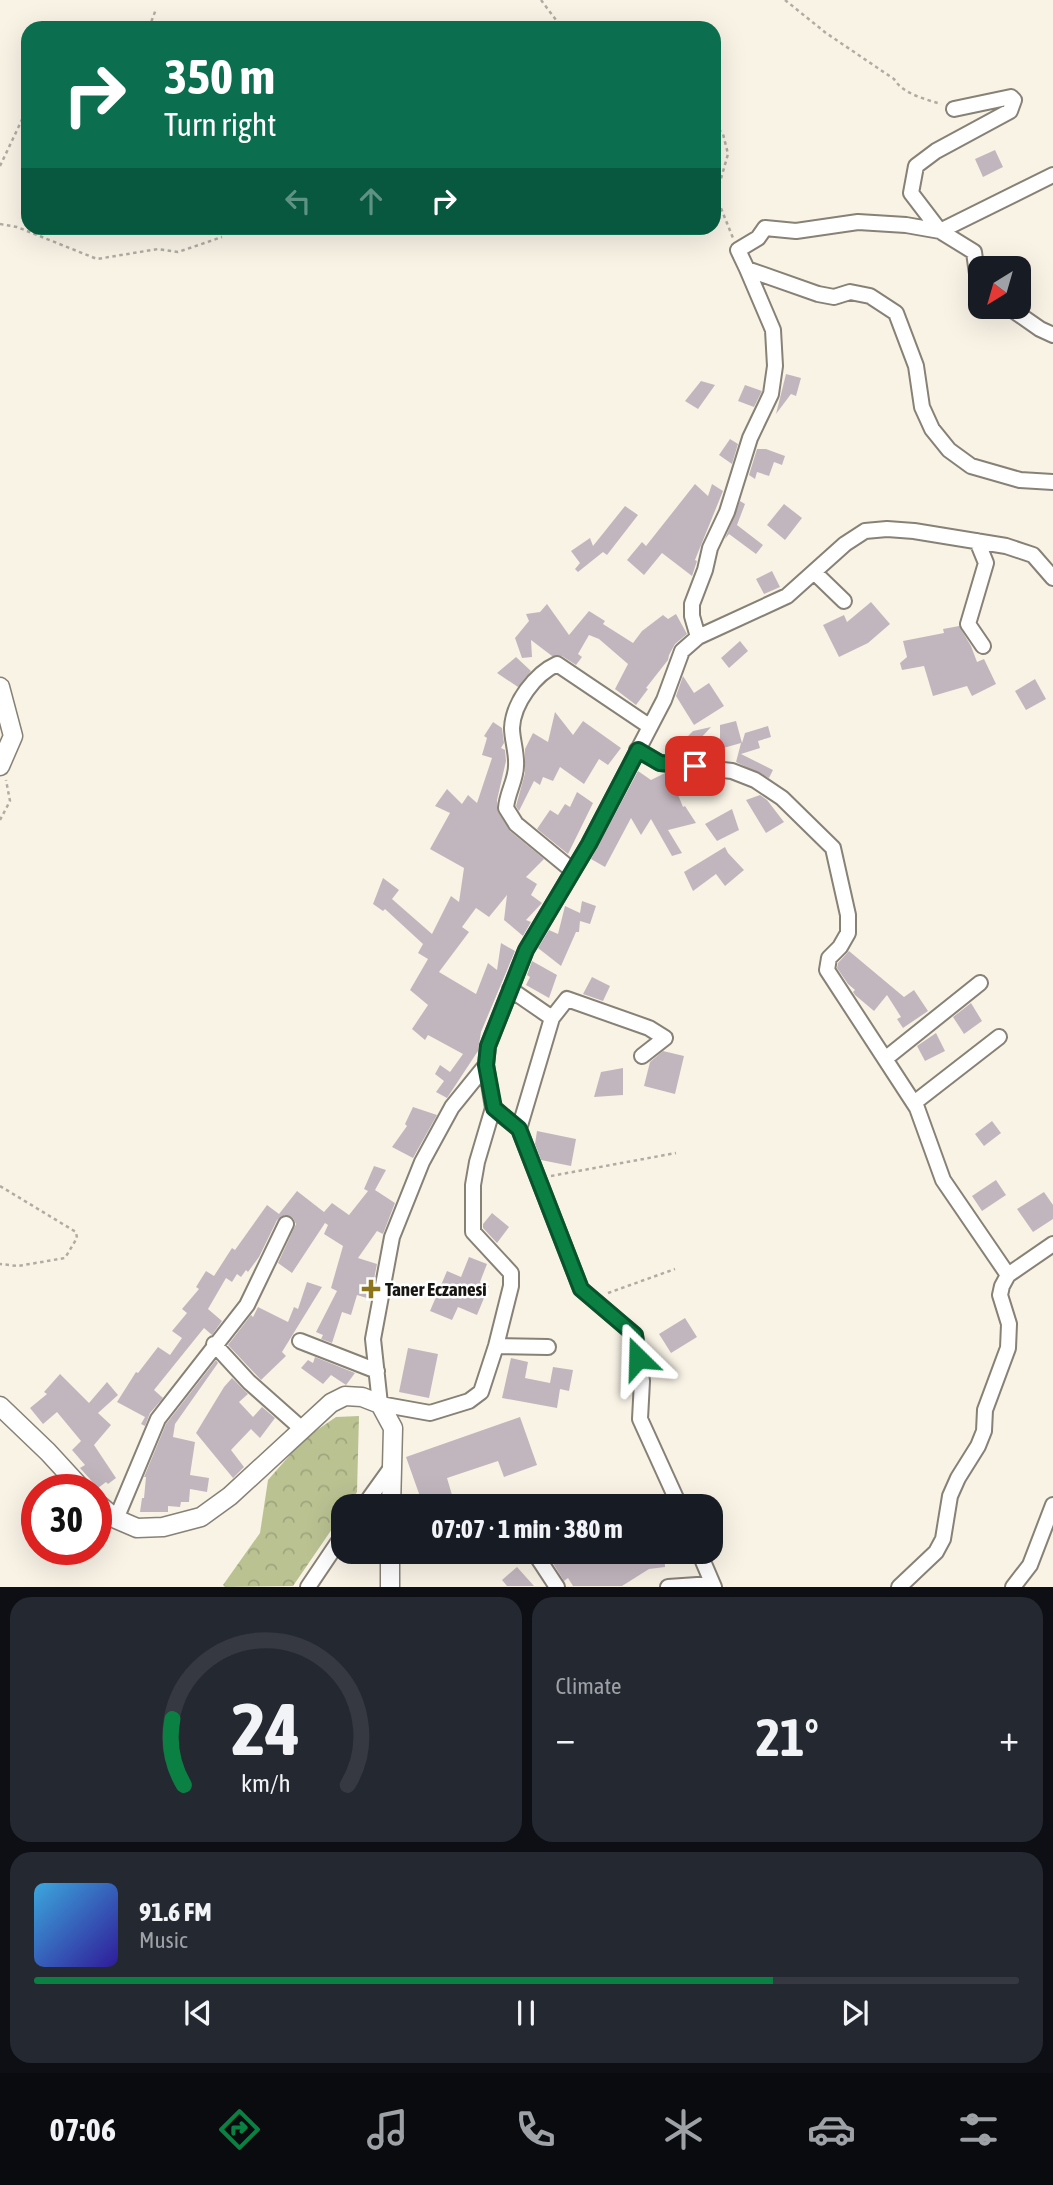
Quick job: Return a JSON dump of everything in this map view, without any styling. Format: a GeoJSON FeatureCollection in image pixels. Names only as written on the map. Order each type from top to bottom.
{"type":"FeatureCollection","features":[{"type":"Feature","properties":{"kind":"street"},"geometry":{"type":"LineString","coordinates":[[954,108],[1012,97],[1014,100],[1010,111],[936,151],[916,166],[911,193],[940,231],[974,252],[975,256]]}},
{"type":"Feature","properties":{"kind":"street"},"geometry":{"type":"LineString","coordinates":[[698,637],[691,616],[692,604],[710,548],[727,512],[750,438],[771,394],[775,366],[773,330],[738,250],[758,238],[765,228],[796,231],[858,222],[906,225],[940,231],[1053,176]]}},
{"type":"Feature","properties":{"kind":"street"},"geometry":{"type":"LineString","coordinates":[[747,269],[818,294],[834,297],[850,292],[870,296],[896,313],[916,366],[922,407],[932,429],[949,450],[971,466],[1020,480],[1053,482]]}},
{"type":"Feature","properties":{"kind":"street"},"geometry":{"type":"LineString","coordinates":[[1026,319],[1053,335]]}},
{"type":"Feature","properties":{"kind":"street"},"geometry":{"type":"LineString","coordinates":[[112,1516],[137,1528],[163,1527],[201,1517],[230,1496],[331,1403],[345,1396],[362,1397],[380,1404],[430,1413],[469,1401],[481,1392],[511,1286],[511,1273],[472,1232],[473,1185],[477,1162],[494,1108],[486,1065],[488,1046],[526,950],[573,871],[638,750],[664,700],[682,651],[698,637],[787,596],[845,544],[865,531],[887,529],[978,541],[1033,555],[1053,578]]}},
{"type":"Feature","properties":{"kind":"street"},"geometry":{"type":"LineString","coordinates":[[978,541],[986,563],[968,624],[983,646]]}},
{"type":"Feature","properties":{"kind":"street"},"geometry":{"type":"LineString","coordinates":[[814,572],[844,601]]}},
{"type":"Feature","properties":{"kind":"street"},"geometry":{"type":"LineString","coordinates":[[573,871],[516,824],[506,808],[516,765],[512,730],[516,708],[533,684],[557,664],[649,726]]}},
{"type":"Feature","properties":{"kind":"street"},"geometry":{"type":"LineString","coordinates":[[0,687],[13,737],[1,763]]}},
{"type":"Feature","properties":{"kind":"street"},"geometry":{"type":"LineString","coordinates":[[638,750],[660,763],[732,771],[755,780],[782,798],[833,848],[848,915],[848,933],[830,958],[827,970],[914,1103],[943,1180],[1009,1275]]}},
{"type":"Feature","properties":{"kind":"street"},"geometry":{"type":"LineString","coordinates":[[885,1059],[980,983]]}},
{"type":"Feature","properties":{"kind":"street"},"geometry":{"type":"LineString","coordinates":[[510,989],[552,1018]]}},
{"type":"Feature","properties":{"kind":"street"},"geometry":{"type":"LineString","coordinates":[[519,1129],[552,1018],[567,999],[649,1028],[665,1038],[642,1056]]}},
{"type":"Feature","properties":{"kind":"street"},"geometry":{"type":"LineString","coordinates":[[914,1103],[999,1037]]}},
{"type":"Feature","properties":{"kind":"street"},"geometry":{"type":"LineString","coordinates":[[391,1494],[393,1428],[380,1404],[373,1339],[391,1237],[422,1162],[452,1107],[486,1065]]}},
{"type":"Feature","properties":{"kind":"street"},"geometry":{"type":"LineString","coordinates":[[494,1108],[519,1129],[581,1289],[635,1335],[642,1381],[640,1419],[674,1494]]}},
{"type":"Feature","properties":{"kind":"street"},"geometry":{"type":"LineString","coordinates":[[116,1519],[158,1419],[247,1305],[286,1224]]}},
{"type":"Feature","properties":{"kind":"street"},"geometry":{"type":"LineString","coordinates":[[899,1587],[936,1552],[943,1539],[950,1496],[984,1431],[985,1410],[1008,1348],[1009,1324],[1000,1295],[1009,1275],[1053,1244]]}},
{"type":"Feature","properties":{"kind":"street"},"geometry":{"type":"LineString","coordinates":[[300,1341],[377,1371]]}},
{"type":"Feature","properties":{"kind":"street"},"geometry":{"type":"LineString","coordinates":[[214,1344],[249,1382],[302,1429]]}},
{"type":"Feature","properties":{"kind":"street"},"geometry":{"type":"LineString","coordinates":[[496,1346],[548,1347]]}},
{"type":"Feature","properties":{"kind":"street"},"geometry":{"type":"LineString","coordinates":[[0,1406],[68,1474]]}},
{"type":"Feature","properties":{"kind":"street"},"geometry":{"type":"LineString","coordinates":[[372,1494],[391,1468]]}},
{"type":"Feature","properties":{"kind":"street"},"geometry":{"type":"LineString","coordinates":[[1013,1587],[1030,1566],[1053,1505]]}},
{"type":"Feature","properties":{"kind":"street"},"geometry":{"type":"LineString","coordinates":[[308,1587],[331,1553]]}},
{"type":"Feature","properties":{"kind":"street"},"geometry":{"type":"LineString","coordinates":[[390,1564],[390,1587]]}},
{"type":"Feature","properties":{"kind":"street"},"geometry":{"type":"LineString","coordinates":[[542,1564],[557,1587]]}},
{"type":"Feature","properties":{"kind":"street"},"geometry":{"type":"LineString","coordinates":[[668,1587],[713,1585],[704,1564]]}},
{"type":"Feature","properties":{"kind":"path"},"geometry":{"type":"LineString","coordinates":[[541,0],[557,21]]}},
{"type":"Feature","properties":{"kind":"path"},"geometry":{"type":"LineString","coordinates":[[785,0],[826,33],[894,79],[897,85],[918,97],[954,108]]}},
{"type":"Feature","properties":{"kind":"path"},"geometry":{"type":"LineString","coordinates":[[152,21],[156,9]]}},
{"type":"Feature","properties":{"kind":"path"},"geometry":{"type":"LineString","coordinates":[[0,166],[21,122]]}},
{"type":"Feature","properties":{"kind":"path"},"geometry":{"type":"LineString","coordinates":[[721,132],[727,154],[721,177]]}},
{"type":"Feature","properties":{"kind":"path"},"geometry":{"type":"LineString","coordinates":[[721,208],[738,250]]}},
{"type":"Feature","properties":{"kind":"path"},"geometry":{"type":"LineString","coordinates":[[0,225],[21,228]]}},
{"type":"Feature","properties":{"kind":"path"},"geometry":{"type":"LineString","coordinates":[[37,235],[97,260],[158,249],[178,251],[222,237]]}},
{"type":"Feature","properties":{"kind":"path"},"geometry":{"type":"LineString","coordinates":[[0,820],[10,801],[1,763]]}},
{"type":"Feature","properties":{"kind":"path"},"geometry":{"type":"LineString","coordinates":[[538,1179],[676,1153]]}},
{"type":"Feature","properties":{"kind":"path"},"geometry":{"type":"LineString","coordinates":[[0,1186],[64,1222],[76,1232],[77,1238],[65,1258],[18,1266],[0,1264]]}},
{"type":"Feature","properties":{"kind":"path"},"geometry":{"type":"LineString","coordinates":[[592,1298],[675,1269]]}},
{"type":"Feature","properties":{"kind":"green space"},"geometry":{"type":"Polygon","coordinates":[[[359,1416],[357,1492],[331,1494],[331,1531],[293,1586],[225,1587],[223,1585],[260,1533],[268,1480],[304,1439],[336,1417],[359,1416]]]}},
{"type":"Feature","properties":{"kind":"building"},"geometry":{"type":"Polygon","coordinates":[[[995,150],[1003,167],[983,177],[975,159],[995,150]]]}},
{"type":"Feature","properties":{"kind":"building"},"geometry":{"type":"Polygon","coordinates":[[[786,374],[801,378],[796,396],[791,394],[776,414],[786,374]]]}},
{"type":"Feature","properties":{"kind":"building"},"geometry":{"type":"Polygon","coordinates":[[[701,381],[715,385],[698,409],[685,401],[701,381]]]}},
{"type":"Feature","properties":{"kind":"building"},"geometry":{"type":"Polygon","coordinates":[[[745,385],[762,391],[754,407],[738,401],[745,385]]]}},
{"type":"Feature","properties":{"kind":"building"},"geometry":{"type":"Polygon","coordinates":[[[730,439],[738,444],[732,464],[719,455],[730,439]]]}},
{"type":"Feature","properties":{"kind":"building"},"geometry":{"type":"Polygon","coordinates":[[[757,449],[766,449],[785,456],[782,465],[774,462],[769,476],[757,472],[755,479],[749,475],[757,449]]]}},
{"type":"Feature","properties":{"kind":"building"},"geometry":{"type":"Polygon","coordinates":[[[695,484],[708,496],[712,484],[723,491],[695,560],[697,561],[692,576],[662,553],[644,575],[627,560],[642,542],[646,546],[695,484]]]}},
{"type":"Feature","properties":{"kind":"building"},"geometry":{"type":"Polygon","coordinates":[[[740,501],[745,504],[737,525],[763,545],[756,554],[729,534],[725,539],[740,501]]]}},
{"type":"Feature","properties":{"kind":"building"},"geometry":{"type":"Polygon","coordinates":[[[784,504],[802,518],[785,540],[767,525],[784,504]]]}},
{"type":"Feature","properties":{"kind":"building"},"geometry":{"type":"Polygon","coordinates":[[[625,506],[638,515],[607,555],[603,552],[578,572],[575,569],[580,563],[571,551],[590,538],[593,546],[625,506]]]}},
{"type":"Feature","properties":{"kind":"building"},"geometry":{"type":"Polygon","coordinates":[[[772,571],[780,587],[764,594],[756,579],[772,571]]]}},
{"type":"Feature","properties":{"kind":"building"},"geometry":{"type":"Polygon","coordinates":[[[871,602],[890,624],[868,643],[839,657],[823,625],[844,615],[847,622],[871,602]]]}},
{"type":"Feature","properties":{"kind":"building"},"geometry":{"type":"Polygon","coordinates":[[[547,604],[569,635],[589,611],[605,621],[603,624],[633,643],[642,631],[663,615],[668,619],[676,614],[687,634],[675,644],[668,660],[636,705],[615,689],[628,664],[599,639],[589,635],[578,654],[582,657],[576,665],[562,656],[552,656],[531,640],[532,657],[522,658],[515,638],[529,621],[526,614],[540,612],[547,604]]]}},
{"type":"Feature","properties":{"kind":"building"},"geometry":{"type":"Polygon","coordinates":[[[959,626],[977,662],[984,659],[996,684],[972,696],[967,686],[933,696],[924,666],[902,670],[900,663],[907,657],[903,641],[944,633],[943,629],[959,626]]]}},
{"type":"Feature","properties":{"kind":"building"},"geometry":{"type":"Polygon","coordinates":[[[740,641],[748,651],[729,668],[721,658],[740,641]]]}},
{"type":"Feature","properties":{"kind":"building"},"geometry":{"type":"Polygon","coordinates":[[[516,657],[531,671],[518,687],[497,673],[516,657]]]}},
{"type":"Feature","properties":{"kind":"building"},"geometry":{"type":"Polygon","coordinates":[[[683,676],[694,693],[709,683],[724,706],[694,725],[676,696],[683,676]]]}},
{"type":"Feature","properties":{"kind":"building"},"geometry":{"type":"Polygon","coordinates":[[[1035,679],[1046,699],[1026,710],[1015,691],[1035,679]]]}},
{"type":"Feature","properties":{"kind":"building"},"geometry":{"type":"Polygon","coordinates":[[[555,712],[573,735],[583,721],[621,748],[608,765],[599,759],[584,784],[560,767],[553,781],[543,777],[540,785],[534,781],[519,811],[516,806],[525,773],[525,749],[533,733],[548,742],[555,712]]]}},
{"type":"Feature","properties":{"kind":"building"},"geometry":{"type":"Polygon","coordinates":[[[736,721],[742,743],[745,733],[768,726],[771,737],[758,741],[760,748],[741,754],[773,770],[769,778],[736,762],[741,743],[720,749],[720,725],[736,721]]]}},
{"type":"Feature","properties":{"kind":"building"},"geometry":{"type":"Polygon","coordinates":[[[493,722],[502,728],[504,743],[501,748],[505,750],[506,761],[497,800],[498,812],[510,831],[544,859],[526,877],[537,884],[531,895],[542,903],[526,920],[531,922],[523,936],[504,920],[507,895],[489,917],[476,908],[462,927],[469,932],[439,972],[476,994],[488,963],[497,970],[501,943],[515,951],[481,1032],[478,1051],[447,1098],[436,1092],[444,1081],[435,1074],[440,1065],[450,1072],[463,1054],[428,1035],[425,1040],[412,1029],[428,1005],[410,990],[428,959],[418,953],[423,944],[385,909],[383,911],[373,904],[383,878],[399,890],[392,899],[432,934],[451,896],[459,902],[464,868],[430,849],[450,813],[435,806],[447,789],[462,804],[468,795],[477,803],[492,758],[482,755],[487,738],[484,736],[493,722]]]}},
{"type":"Feature","properties":{"kind":"building"},"geometry":{"type":"Polygon","coordinates":[[[711,727],[688,752],[680,744],[693,731],[711,727]]]}},
{"type":"Feature","properties":{"kind":"building"},"geometry":{"type":"Polygon","coordinates":[[[638,771],[651,780],[665,773],[676,774],[679,782],[674,785],[683,807],[685,806],[696,823],[668,830],[682,853],[672,856],[651,819],[641,835],[631,818],[605,867],[591,859],[638,771]]]}},
{"type":"Feature","properties":{"kind":"building"},"geometry":{"type":"Polygon","coordinates":[[[577,792],[593,803],[568,854],[537,829],[550,810],[558,815],[565,804],[570,807],[577,792]]]}},
{"type":"Feature","properties":{"kind":"building"},"geometry":{"type":"Polygon","coordinates":[[[760,795],[784,822],[766,833],[746,800],[760,795]]]}},
{"type":"Feature","properties":{"kind":"building"},"geometry":{"type":"Polygon","coordinates":[[[732,809],[739,830],[717,841],[705,824],[732,809]]]}},
{"type":"Feature","properties":{"kind":"building"},"geometry":{"type":"Polygon","coordinates":[[[725,847],[744,870],[725,886],[716,874],[693,891],[684,872],[725,847]]]}},
{"type":"Feature","properties":{"kind":"building"},"geometry":{"type":"Polygon","coordinates":[[[582,901],[596,906],[590,924],[580,921],[579,932],[576,932],[561,966],[538,948],[549,930],[558,934],[565,906],[580,913],[582,901]]]}},
{"type":"Feature","properties":{"kind":"building"},"geometry":{"type":"Polygon","coordinates":[[[849,951],[904,997],[914,990],[928,1011],[903,1028],[897,1019],[901,1017],[887,995],[874,1011],[855,995],[855,990],[837,968],[849,951]]]}},
{"type":"Feature","properties":{"kind":"building"},"geometry":{"type":"Polygon","coordinates":[[[532,961],[557,975],[549,998],[526,985],[532,961]]]}},
{"type":"Feature","properties":{"kind":"building"},"geometry":{"type":"Polygon","coordinates":[[[592,977],[610,986],[603,1001],[583,994],[592,977]]]}},
{"type":"Feature","properties":{"kind":"building"},"geometry":{"type":"Polygon","coordinates":[[[971,1003],[982,1021],[964,1034],[953,1017],[971,1003]]]}},
{"type":"Feature","properties":{"kind":"building"},"geometry":{"type":"Polygon","coordinates":[[[936,1033],[945,1051],[925,1061],[917,1046],[936,1033]]]}},
{"type":"Feature","properties":{"kind":"building"},"geometry":{"type":"Polygon","coordinates":[[[663,1051],[684,1056],[675,1094],[644,1086],[650,1062],[663,1051]]]}},
{"type":"Feature","properties":{"kind":"building"},"geometry":{"type":"Polygon","coordinates":[[[623,1068],[623,1095],[594,1097],[601,1072],[623,1068]]]}},
{"type":"Feature","properties":{"kind":"building"},"geometry":{"type":"Polygon","coordinates":[[[413,1107],[437,1115],[413,1158],[392,1147],[407,1126],[405,1124],[413,1107]]]}},
{"type":"Feature","properties":{"kind":"building"},"geometry":{"type":"Polygon","coordinates":[[[992,1121],[1001,1133],[984,1146],[975,1134],[992,1121]]]}},
{"type":"Feature","properties":{"kind":"building"},"geometry":{"type":"Polygon","coordinates":[[[537,1131],[576,1139],[571,1166],[541,1160],[535,1144],[537,1131]]]}},
{"type":"Feature","properties":{"kind":"building"},"geometry":{"type":"Polygon","coordinates":[[[374,1166],[386,1170],[375,1190],[395,1203],[383,1234],[377,1231],[358,1258],[377,1264],[370,1299],[357,1295],[351,1315],[342,1312],[332,1343],[321,1339],[323,1335],[316,1332],[337,1291],[331,1288],[343,1246],[324,1234],[328,1225],[325,1223],[292,1273],[278,1263],[296,1224],[293,1218],[285,1215],[277,1220],[259,1257],[248,1272],[246,1270],[241,1277],[237,1274],[232,1282],[226,1278],[208,1309],[222,1321],[212,1335],[204,1328],[154,1390],[163,1398],[150,1413],[145,1426],[141,1424],[145,1417],[117,1402],[136,1372],[138,1373],[158,1347],[170,1355],[182,1338],[172,1331],[187,1313],[182,1309],[199,1289],[196,1287],[206,1271],[214,1276],[232,1248],[235,1250],[267,1205],[279,1214],[297,1191],[324,1212],[332,1203],[349,1215],[368,1191],[364,1189],[374,1166]]]}},
{"type":"Feature","properties":{"kind":"building"},"geometry":{"type":"Polygon","coordinates":[[[996,1180],[1006,1195],[982,1211],[972,1196],[996,1180]]]}},
{"type":"Feature","properties":{"kind":"building"},"geometry":{"type":"Polygon","coordinates":[[[1044,1192],[1053,1205],[1053,1219],[1033,1232],[1017,1209],[1044,1192]]]}},
{"type":"Feature","properties":{"kind":"building"},"geometry":{"type":"Polygon","coordinates":[[[492,1213],[509,1227],[497,1243],[483,1228],[492,1213]]]}},
{"type":"Feature","properties":{"kind":"building"},"geometry":{"type":"Polygon","coordinates":[[[469,1257],[487,1264],[480,1282],[489,1286],[477,1315],[458,1307],[452,1320],[430,1311],[447,1271],[461,1277],[469,1257]]]}},
{"type":"Feature","properties":{"kind":"building"},"geometry":{"type":"Polygon","coordinates":[[[307,1282],[322,1287],[282,1352],[286,1356],[261,1380],[228,1345],[251,1315],[253,1317],[258,1307],[288,1322],[294,1307],[298,1309],[307,1282]]]}},
{"type":"Feature","properties":{"kind":"building"},"geometry":{"type":"Polygon","coordinates":[[[685,1318],[697,1337],[671,1353],[659,1334],[685,1318]]]}},
{"type":"Feature","properties":{"kind":"building"},"geometry":{"type":"Polygon","coordinates":[[[408,1348],[438,1354],[429,1398],[399,1392],[408,1348]]]}},
{"type":"Feature","properties":{"kind":"building"},"geometry":{"type":"Polygon","coordinates":[[[315,1357],[355,1373],[346,1385],[331,1375],[323,1384],[301,1368],[308,1360],[313,1363],[315,1357]]]}},
{"type":"Feature","properties":{"kind":"building"},"geometry":{"type":"Polygon","coordinates":[[[511,1358],[528,1362],[525,1378],[550,1383],[553,1367],[573,1370],[569,1391],[560,1389],[557,1408],[502,1398],[511,1358]]]}},
{"type":"Feature","properties":{"kind":"building"},"geometry":{"type":"Polygon","coordinates":[[[216,1360],[218,1363],[175,1424],[173,1437],[195,1442],[190,1475],[209,1478],[207,1492],[190,1489],[189,1502],[181,1502],[180,1507],[168,1506],[168,1512],[140,1512],[144,1498],[144,1477],[166,1424],[216,1360]]]}},
{"type":"Feature","properties":{"kind":"building"},"geometry":{"type":"Polygon","coordinates":[[[60,1374],[89,1403],[107,1382],[118,1395],[98,1413],[111,1425],[94,1445],[116,1478],[112,1481],[112,1474],[85,1474],[80,1468],[85,1465],[72,1450],[81,1441],[57,1412],[43,1424],[30,1408],[47,1394],[44,1392],[60,1374]]]}},
{"type":"Feature","properties":{"kind":"building"},"geometry":{"type":"Polygon","coordinates":[[[232,1378],[248,1394],[239,1402],[253,1417],[262,1407],[275,1418],[260,1438],[251,1429],[231,1450],[244,1467],[233,1478],[196,1433],[232,1378]]]}},
{"type":"Feature","properties":{"kind":"building"},"geometry":{"type":"Polygon","coordinates":[[[520,1417],[537,1465],[504,1477],[498,1461],[447,1478],[452,1494],[419,1494],[406,1457],[520,1417]]]}},
{"type":"Feature","properties":{"kind":"building"},"geometry":{"type":"Polygon","coordinates":[[[553,1564],[665,1564],[665,1567],[649,1569],[622,1586],[573,1586],[568,1578],[564,1581],[553,1564]]]}},
{"type":"Feature","properties":{"kind":"building"},"geometry":{"type":"Polygon","coordinates":[[[517,1567],[534,1586],[507,1586],[502,1580],[517,1567]]]}},
{"type":"Feature","properties":{"kind":"place","name":"Taner Eczanesi"},"geometry":{"type":"Point","coordinates":[371,1289]}},
{"type":"Feature","properties":{"kind":"route"},"geometry":{"type":"LineString","coordinates":[[638,1358],[635,1335],[581,1289],[519,1129],[494,1108],[486,1065],[488,1046],[526,950],[589,844],[638,750],[660,763],[695,766]]}}]}
